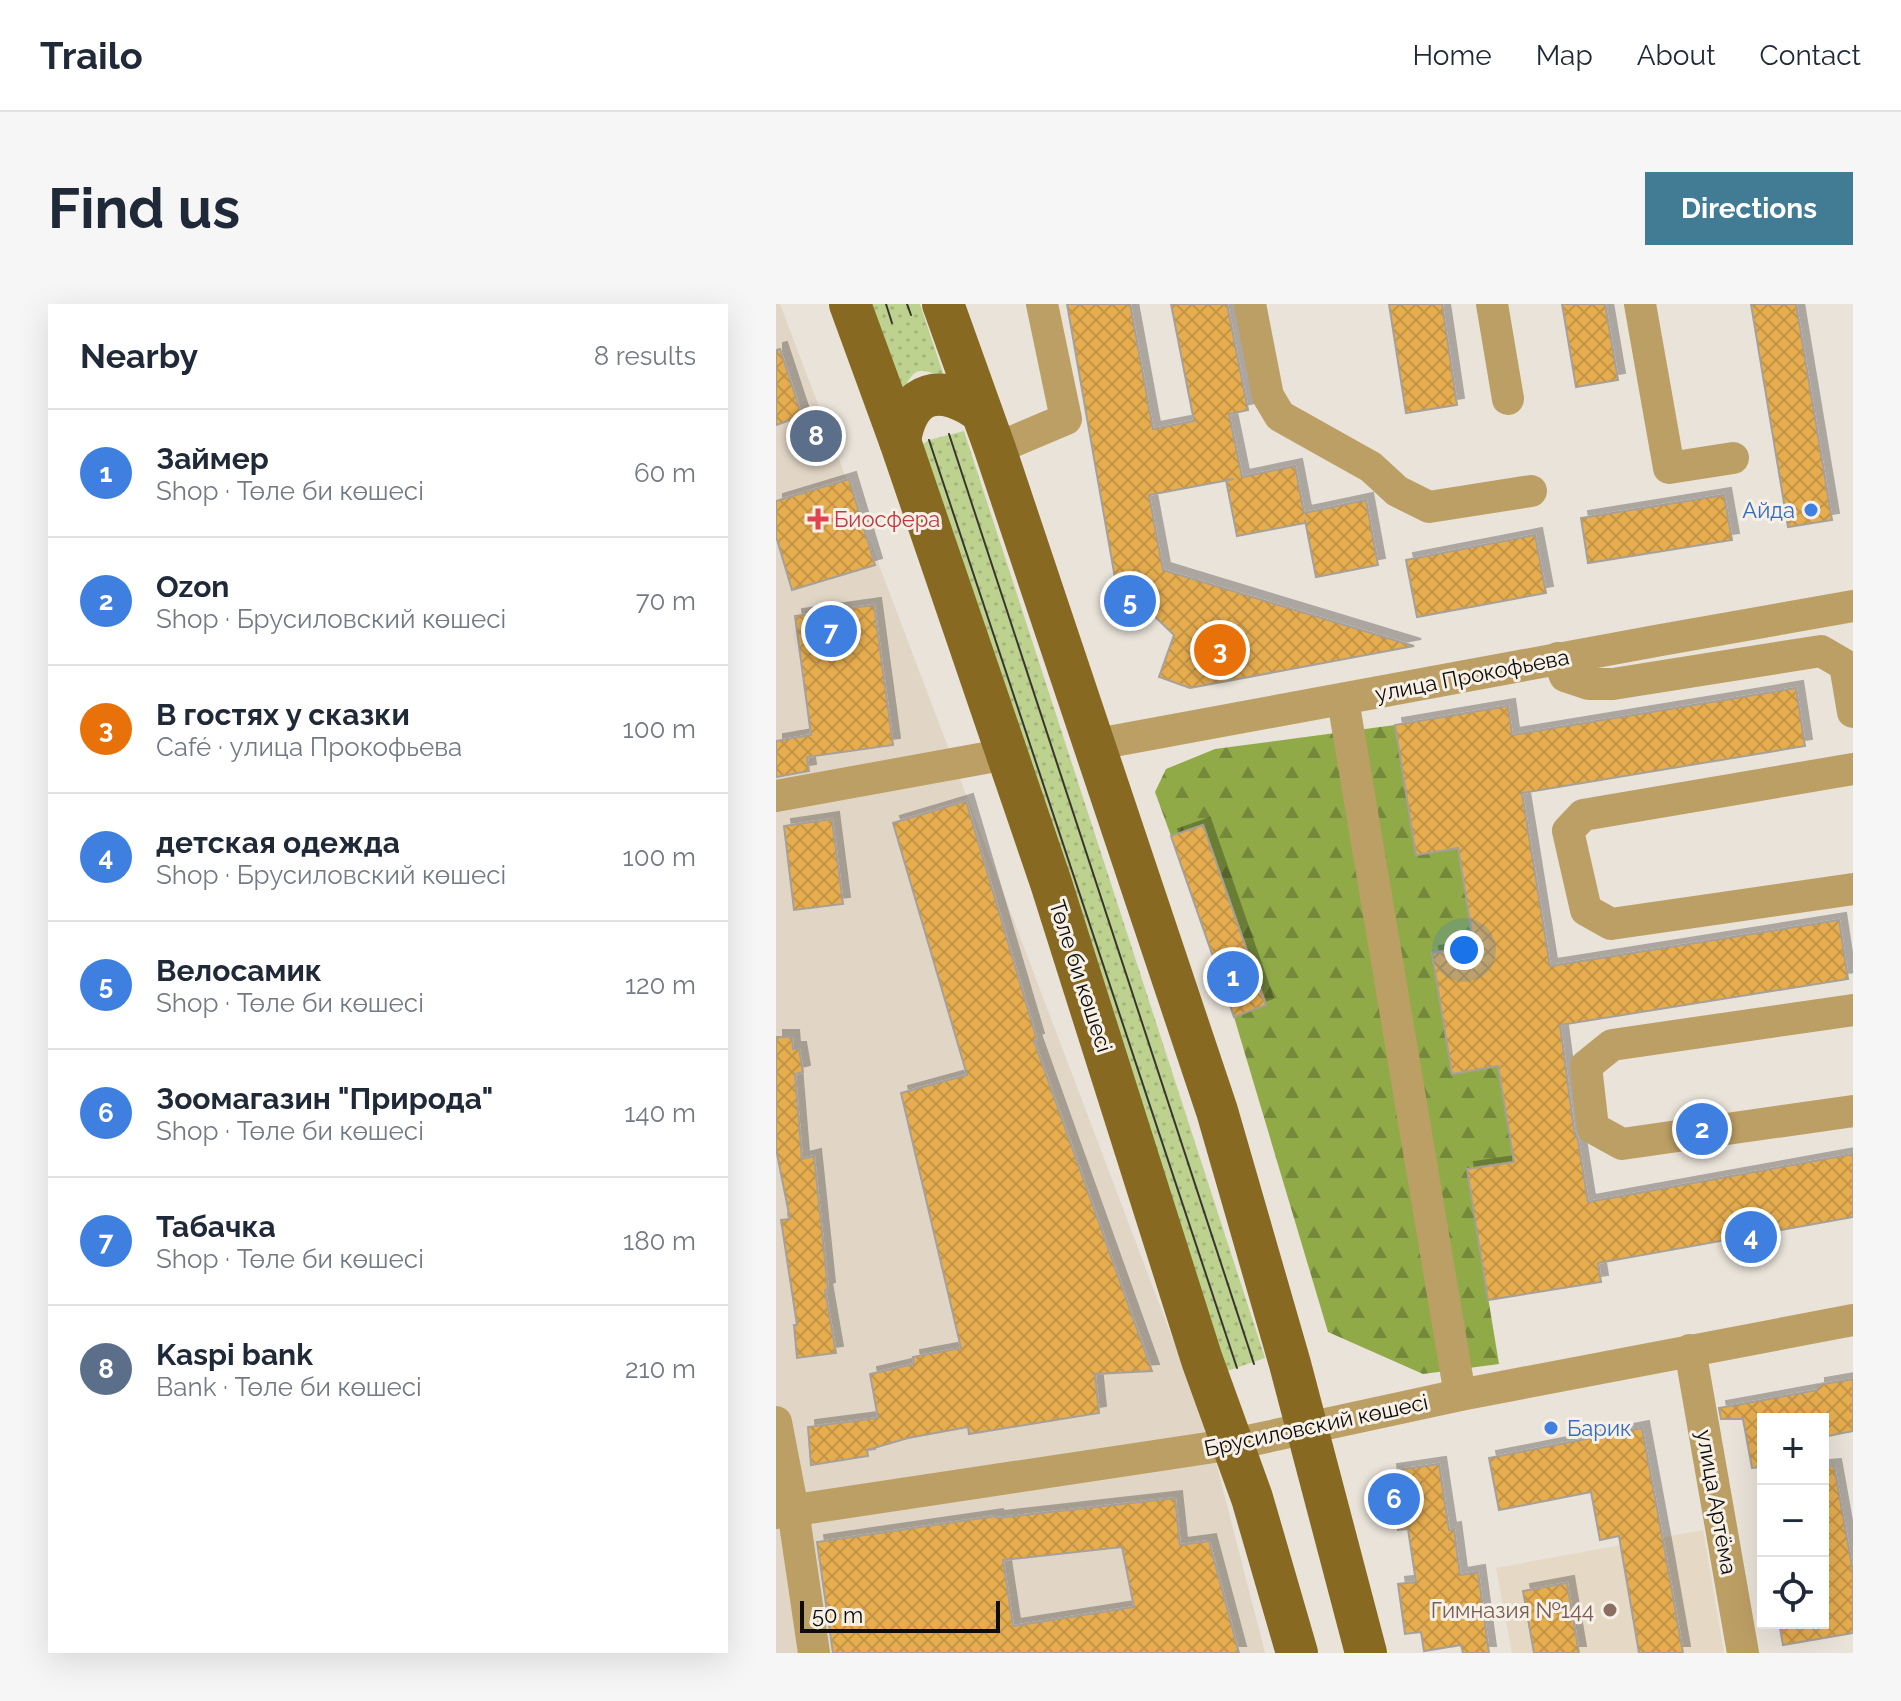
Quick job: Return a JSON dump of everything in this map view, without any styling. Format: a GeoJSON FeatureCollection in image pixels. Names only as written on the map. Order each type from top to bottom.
{"type":"FeatureCollection","features":[{"type":"Feature","properties":{"kind":"main road","name":"Төле би көшесі"},"geometry":{"type":"LineString","coordinates":[[850,304],[1007,754],[1099,1032],[1202,1360],[1252,1498],[1297,1653]]}},
{"type":"Feature","properties":{"kind":"main road"},"geometry":{"type":"LineString","coordinates":[[943,304],[1217,1111],[1290,1364],[1366,1653]]}},
{"type":"Feature","properties":{"kind":"main road"},"geometry":{"type":"LineString","coordinates":[[900,441],[903,420],[911,407],[927,397],[947,394],[962,398],[988,430]]}},
{"type":"Feature","properties":{"kind":"street"},"geometry":{"type":"LineString","coordinates":[[988,430],[1066,419],[1042,304]]}},
{"type":"Feature","properties":{"kind":"street"},"geometry":{"type":"LineString","coordinates":[[1250,304],[1268,396],[1280,416],[1371,467],[1397,491],[1429,507],[1531,491]]}},
{"type":"Feature","properties":{"kind":"street"},"geometry":{"type":"LineString","coordinates":[[1492,304],[1508,399]]}},
{"type":"Feature","properties":{"kind":"street"},"geometry":{"type":"LineString","coordinates":[[1640,304],[1669,468],[1733,458]]}},
{"type":"Feature","properties":{"kind":"street","name":"улица Прокофьева"},"geometry":{"type":"LineString","coordinates":[[1092,745],[1853,606]]}},
{"type":"Feature","properties":{"kind":"street"},"geometry":{"type":"LineString","coordinates":[[1558,658],[1565,676],[1589,684],[1613,684],[1821,651],[1845,665],[1853,712]]}},
{"type":"Feature","properties":{"kind":"street"},"geometry":{"type":"LineString","coordinates":[[1343,700],[1460,1395]]}},
{"type":"Feature","properties":{"kind":"street"},"geometry":{"type":"LineString","coordinates":[[776,796],[1007,754]]}},
{"type":"Feature","properties":{"kind":"street"},"geometry":{"type":"LineString","coordinates":[[1853,769],[1583,815],[1568,831],[1586,910],[1611,924],[1853,889]]}},
{"type":"Feature","properties":{"kind":"street"},"geometry":{"type":"LineString","coordinates":[[1853,1010],[1612,1045],[1586,1066],[1593,1128],[1622,1144],[1853,1111]]}},
{"type":"Feature","properties":{"kind":"street","name":"Брусиловский көшесі"},"geometry":{"type":"LineString","coordinates":[[784,1512],[1234,1444],[1460,1395],[1853,1320]]}},
{"type":"Feature","properties":{"kind":"street","name":"улица Артёма"},"geometry":{"type":"LineString","coordinates":[[1690,1350],[1743,1653]]}},
{"type":"Feature","properties":{"kind":"street"},"geometry":{"type":"LineString","coordinates":[[776,1422],[784,1512],[814,1653]]}},
{"type":"Feature","properties":{"kind":"shaded area"},"geometry":{"type":"Polygon","coordinates":[[[776,304],[780,304],[1209,1435],[1265,1653],[776,1653],[776,304]]]}},
{"type":"Feature","properties":{"kind":"shaded area","name":"Гимназия №144"},"geometry":{"type":"Polygon","coordinates":[[[1703,1530],[1724,1653],[1512,1653],[1496,1568],[1703,1530]]]}},
{"type":"Feature","properties":{"kind":"green space"},"geometry":{"type":"Polygon","coordinates":[[[869,304],[920,304],[945,379],[928,372],[917,372],[900,396],[869,304]]]}},
{"type":"Feature","properties":{"kind":"green space"},"geometry":{"type":"Polygon","coordinates":[[[964,431],[1265,1358],[1227,1371],[919,447],[929,440],[964,431]]]}},
{"type":"Feature","properties":{"kind":"green space"},"geometry":{"type":"Polygon","coordinates":[[[1395,725],[1416,854],[1458,848],[1474,946],[1432,953],[1452,1073],[1498,1066],[1514,1162],[1467,1170],[1499,1364],[1423,1374],[1328,1332],[1234,1017],[1266,1005],[1203,826],[1171,836],[1155,792],[1166,769],[1215,749],[1395,725]]]}},
{"type":"Feature","properties":{"kind":"building"},"geometry":{"type":"Polygon","coordinates":[[[1067,304],[1130,304],[1153,429],[1194,421],[1171,304],[1227,304],[1248,410],[1229,414],[1242,477],[1295,466],[1304,513],[1366,500],[1378,565],[1316,577],[1305,520],[1305,523],[1237,536],[1226,480],[1149,495],[1163,570],[1414,646],[1190,688],[1159,677],[1174,635],[1115,578],[1067,304]]]}},
{"type":"Feature","properties":{"kind":"building"},"geometry":{"type":"Polygon","coordinates":[[[1389,304],[1442,304],[1457,405],[1406,413],[1389,304]]]}},
{"type":"Feature","properties":{"kind":"building"},"geometry":{"type":"Polygon","coordinates":[[[1562,304],[1605,304],[1618,380],[1576,387],[1562,304]]]}},
{"type":"Feature","properties":{"kind":"building"},"geometry":{"type":"Polygon","coordinates":[[[1751,304],[1796,304],[1832,520],[1788,527],[1751,304]]]}},
{"type":"Feature","properties":{"kind":"building"},"geometry":{"type":"Polygon","coordinates":[[[780,349],[802,416],[776,425],[776,350],[780,349]]]}},
{"type":"Feature","properties":{"kind":"building","name":"Биосфера"},"geometry":{"type":"Polygon","coordinates":[[[849,479],[875,565],[792,590],[776,536],[776,501],[849,479]]]}},
{"type":"Feature","properties":{"kind":"building"},"geometry":{"type":"Polygon","coordinates":[[[1724,495],[1732,540],[1588,563],[1581,518],[1724,495]]]}},
{"type":"Feature","properties":{"kind":"building"},"geometry":{"type":"Polygon","coordinates":[[[1535,535],[1546,593],[1417,617],[1406,560],[1535,535]]]}},
{"type":"Feature","properties":{"kind":"building"},"geometry":{"type":"Polygon","coordinates":[[[874,605],[893,745],[807,757],[809,771],[776,777],[776,741],[811,735],[795,616],[874,605]]]}},
{"type":"Feature","properties":{"kind":"building"},"geometry":{"type":"Polygon","coordinates":[[[1796,688],[1805,746],[1522,793],[1550,966],[1839,920],[1848,979],[1560,1025],[1574,1130],[1588,1202],[1853,1154],[1853,1217],[1598,1263],[1601,1282],[1488,1300],[1467,1169],[1514,1162],[1498,1066],[1452,1074],[1432,953],[1474,946],[1458,848],[1416,855],[1395,725],[1508,706],[1512,735],[1796,688]]]}},
{"type":"Feature","properties":{"kind":"building"},"geometry":{"type":"Polygon","coordinates":[[[966,801],[1037,1040],[1034,1041],[1152,1371],[1095,1374],[1099,1413],[969,1434],[968,1427],[908,1438],[867,1450],[868,1456],[811,1465],[808,1427],[878,1418],[870,1374],[914,1364],[913,1357],[961,1348],[901,1093],[967,1075],[893,823],[966,801]]]}},
{"type":"Feature","properties":{"kind":"building"},"geometry":{"type":"Polygon","coordinates":[[[832,819],[843,904],[794,910],[784,826],[832,819]]]}},
{"type":"Feature","properties":{"kind":"building"},"geometry":{"type":"Polygon","coordinates":[[[1203,825],[1266,1005],[1234,1017],[1171,836],[1203,825]]]}},
{"type":"Feature","properties":{"kind":"building"},"geometry":{"type":"Polygon","coordinates":[[[776,1037],[792,1037],[793,1049],[799,1049],[803,1072],[795,1074],[802,1159],[814,1156],[828,1289],[825,1290],[836,1353],[797,1358],[794,1325],[797,1325],[781,1220],[790,1219],[776,1149],[776,1037]]]}},
{"type":"Feature","properties":{"kind":"building"},"geometry":{"type":"Polygon","coordinates":[[[1853,1379],[1853,1431],[1829,1436],[1829,1413],[1757,1413],[1757,1468],[1752,1468],[1743,1419],[1721,1419],[1719,1408],[1818,1390],[1818,1385],[1853,1379]]]}},
{"type":"Feature","properties":{"kind":"building"},"geometry":{"type":"Polygon","coordinates":[[[1642,1428],[1683,1653],[1639,1653],[1619,1536],[1600,1540],[1591,1492],[1499,1510],[1489,1458],[1642,1428]]]}},
{"type":"Feature","properties":{"kind":"building"},"geometry":{"type":"Polygon","coordinates":[[[1439,1464],[1449,1530],[1454,1529],[1460,1575],[1478,1572],[1489,1653],[1463,1653],[1461,1645],[1424,1651],[1421,1632],[1405,1634],[1398,1584],[1416,1582],[1408,1529],[1398,1530],[1390,1471],[1439,1464]]]}},
{"type":"Feature","properties":{"kind":"building"},"geometry":{"type":"Polygon","coordinates":[[[1829,1466],[1834,1466],[1853,1572],[1853,1633],[1783,1645],[1780,1629],[1829,1629],[1829,1466]]]}},
{"type":"Feature","properties":{"kind":"building"},"geometry":{"type":"Polygon","coordinates":[[[1175,1498],[1180,1545],[1209,1541],[1239,1653],[833,1653],[817,1542],[1175,1498]],[[1122,1547],[1003,1560],[1013,1626],[1134,1607],[1122,1547]]]}},
{"type":"Feature","properties":{"kind":"building"},"geometry":{"type":"Polygon","coordinates":[[[1567,1583],[1579,1653],[1534,1653],[1523,1591],[1567,1583]]]}},
{"type":"Feature","properties":{"kind":"tram line"},"geometry":{"type":"LineString","coordinates":[[886,304],[892,323]]}},
{"type":"Feature","properties":{"kind":"tram line"},"geometry":{"type":"LineString","coordinates":[[907,304],[911,315]]}},
{"type":"Feature","properties":{"kind":"tram line"},"geometry":{"type":"LineString","coordinates":[[949,434],[1254,1364]]}},
{"type":"Feature","properties":{"kind":"tram line"},"geometry":{"type":"LineString","coordinates":[[929,440],[1237,1368]]}},
{"type":"Feature","properties":{"kind":"place","name":"Kaspi bank"},"geometry":{"type":"Point","coordinates":[816,436]}},
{"type":"Feature","properties":{"kind":"place","name":"Айда"},"geometry":{"type":"Point","coordinates":[1811,510]}},
{"type":"Feature","properties":{"kind":"place","name":"Биосфера"},"geometry":{"type":"Point","coordinates":[818,519]}},
{"type":"Feature","properties":{"kind":"place","name":"Велосамик"},"geometry":{"type":"Point","coordinates":[1130,601]}},
{"type":"Feature","properties":{"kind":"place","name":"Табачка"},"geometry":{"type":"Point","coordinates":[831,631]}},
{"type":"Feature","properties":{"kind":"place","name":"В гостях у сказки"},"geometry":{"type":"Point","coordinates":[1220,650]}},
{"type":"Feature","properties":{"kind":"place","name":"Займер"},"geometry":{"type":"Point","coordinates":[1233,977]}},
{"type":"Feature","properties":{"kind":"place","name":"Ozon"},"geometry":{"type":"Point","coordinates":[1702,1129]}},
{"type":"Feature","properties":{"kind":"place","name":"детская одежда"},"geometry":{"type":"Point","coordinates":[1751,1237]}},
{"type":"Feature","properties":{"kind":"place","name":"Барик"},"geometry":{"type":"Point","coordinates":[1551,1428]}},
{"type":"Feature","properties":{"kind":"place","name":"Зоомагазин \"Природа\""},"geometry":{"type":"Point","coordinates":[1394,1499]}},
{"type":"Feature","properties":{"kind":"place","name":"Гимназия №144"},"geometry":{"type":"Point","coordinates":[1610,1610]}}]}
